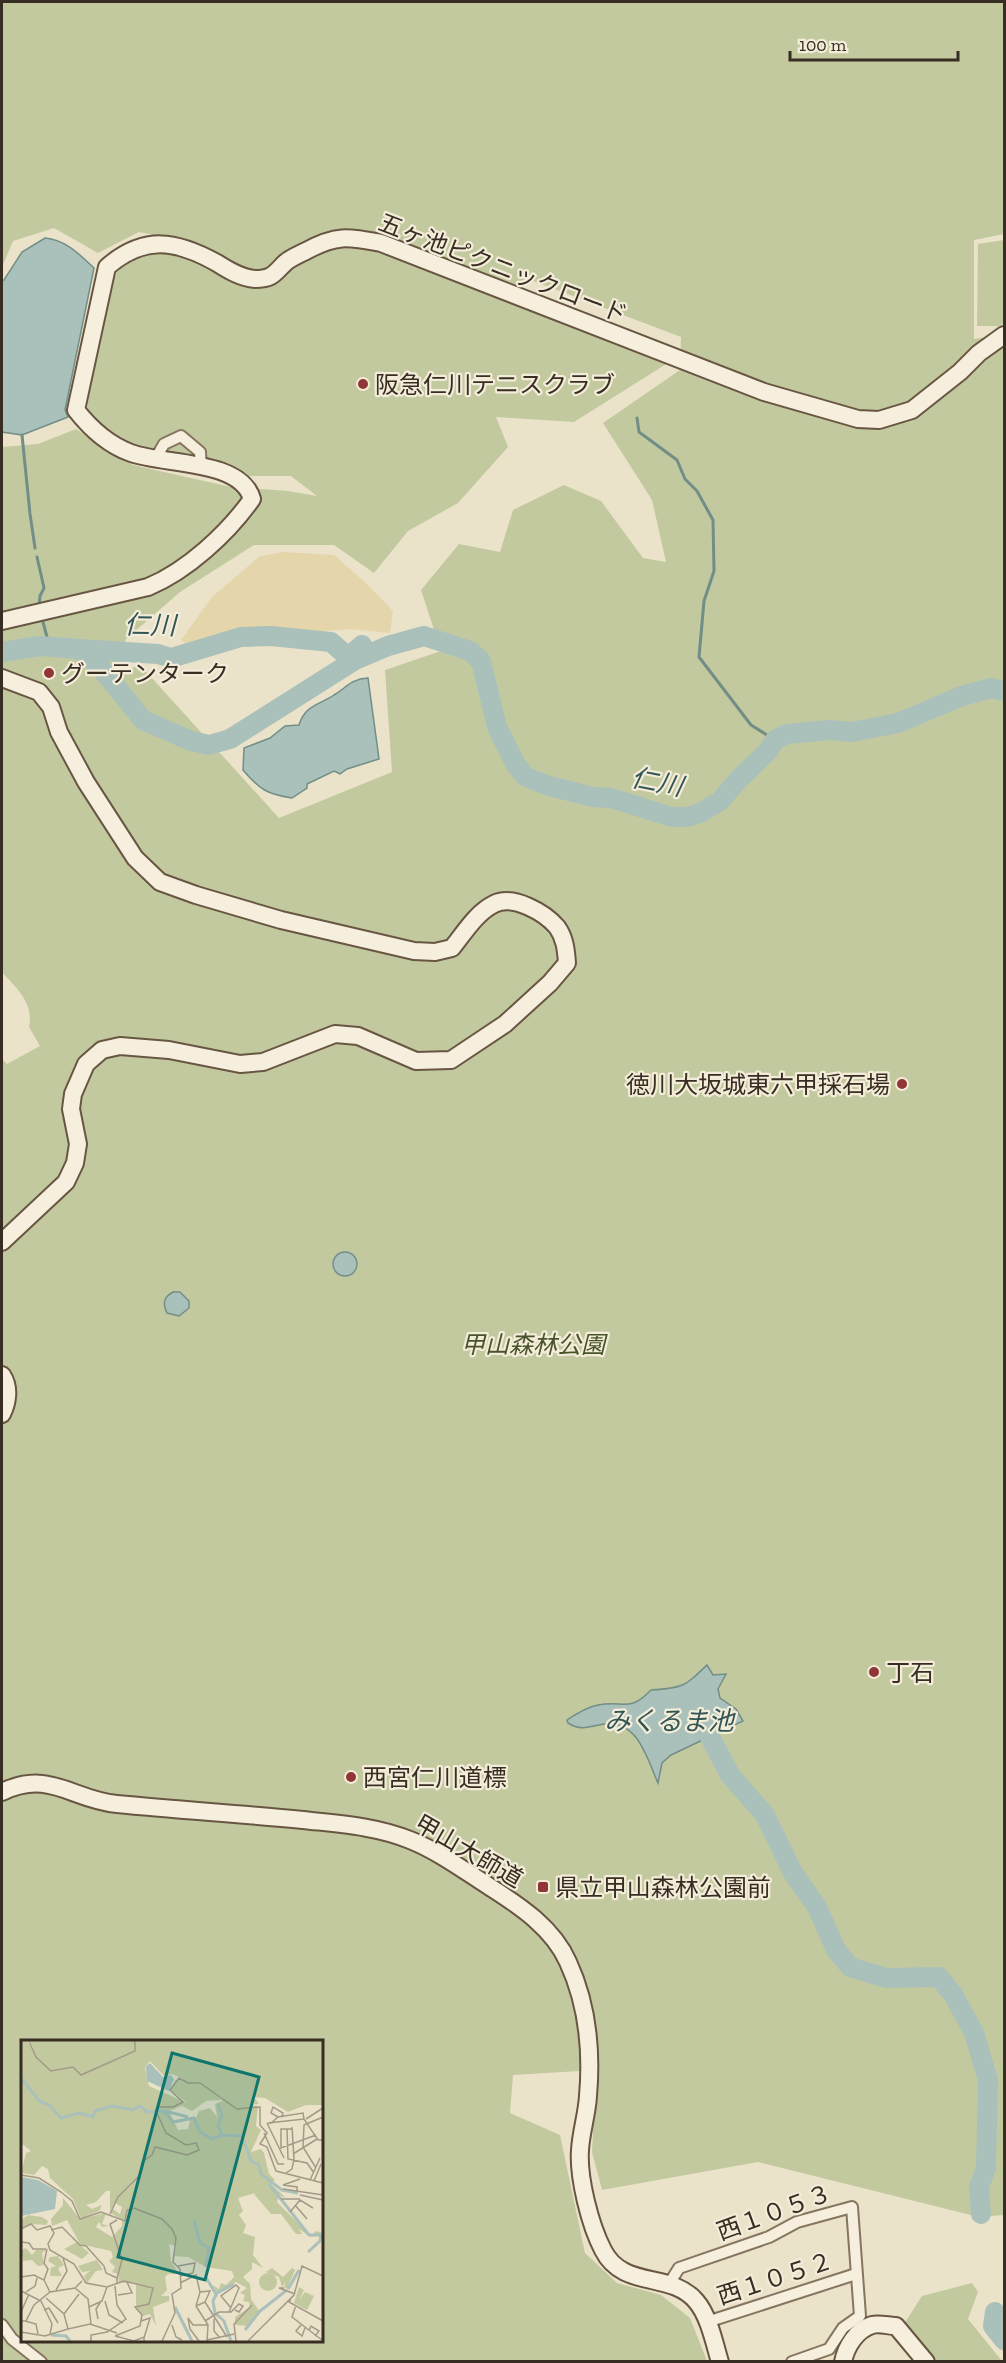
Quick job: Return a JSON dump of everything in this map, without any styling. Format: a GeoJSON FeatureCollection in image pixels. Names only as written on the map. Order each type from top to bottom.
{"type":"FeatureCollection","features":[{"type":"Feature","properties":{"kind":"street","name":"五ヶ池ピクニックロード"},"geometry":{"type":"LineString","coordinates":[[2,621],[148,587],[163,581],[189,564],[242,513],[252,499],[249,488],[238,478],[201,467],[131,453],[106,439],[88,425],[76,410],[107,267],[129,250],[155,243],[180,247],[198,253],[235,273],[255,279],[276,274],[286,262],[327,240],[347,237],[381,243],[764,392],[858,419],[879,420],[912,410],[960,372],[979,353],[1005,335]]}},
{"type":"Feature","properties":{"kind":"street"},"geometry":{"type":"LineString","coordinates":[[156,458],[164,444],[181,436],[200,452],[201,467]]}},
{"type":"Feature","properties":{"kind":"street"},"geometry":{"type":"LineString","coordinates":[[2,678],[39,692],[51,707],[59,732],[86,782],[135,858],[160,882],[281,920],[424,951],[453,948],[477,917],[496,902],[513,901],[543,914],[557,928],[566,946],[567,963],[550,983],[505,1024],[451,1060],[416,1061],[358,1036],[335,1034],[263,1062],[240,1064],[169,1050],[120,1047],[102,1050],[86,1064],[73,1094],[71,1109],[78,1144],[75,1163],[66,1182],[2,1242]]}},
{"type":"Feature","properties":{"kind":"street"},"geometry":{"type":"LineString","coordinates":[[2,1376],[8,1396],[2,1414]]}},
{"type":"Feature","properties":{"kind":"street","name":"甲山大師道"},"geometry":{"type":"LineString","coordinates":[[2,1792],[31,1782],[46,1784],[113,1804],[214,1811],[364,1827],[411,1840],[454,1863],[505,1896],[541,1924],[566,1958],[578,1984],[585,2011],[588,2096],[580,2163],[587,2200],[604,2253],[617,2269],[633,2277],[669,2284],[695,2299],[707,2322],[720,2361]]}},
{"type":"Feature","properties":{"kind":"street","name":"西１０５３"},"geometry":{"type":"LineString","coordinates":[[669,2284],[679,2268],[769,2237],[797,2222],[852,2207],[860,2316],[843,2328],[829,2349],[792,2361]]}},
{"type":"Feature","properties":{"kind":"street","name":"西１０５２"},"geometry":{"type":"LineString","coordinates":[[707,2322],[856,2274]]}},
{"type":"Feature","properties":{"kind":"street"},"geometry":{"type":"LineString","coordinates":[[2,2325],[12,2340],[41,2361]]}},
{"type":"Feature","properties":{"kind":"street"},"geometry":{"type":"LineString","coordinates":[[843,2361],[846,2347],[857,2335],[872,2325],[896,2326],[926,2361]]}},
{"type":"Feature","properties":{"kind":"green space","name":"甲山森林公園"},"geometry":{"type":"Polygon","coordinates":[[[2,2],[1004,2],[1004,234],[974,240],[974,339],[1004,335],[1004,2215],[979,2217],[758,2162],[602,2190],[592,2152],[596,2070],[513,2075],[510,2113],[560,2135],[585,2253],[617,2283],[661,2295],[690,2318],[707,2361],[2,2361],[2,1059],[7,1064],[40,1046],[29,1027],[27,1004],[2,972],[2,447],[38,444],[76,429],[133,465],[231,487],[288,491],[317,496],[291,476],[246,476],[204,460],[137,446],[95,422],[87,407],[110,282],[123,263],[154,251],[180,251],[214,265],[199,244],[139,232],[98,253],[54,228],[13,241],[2,267],[2,2]],[[528,279],[502,294],[671,361],[574,422],[496,417],[508,447],[458,503],[408,531],[374,573],[334,545],[254,545],[180,592],[126,639],[117,673],[140,665],[279,818],[392,772],[385,670],[441,651],[421,590],[459,544],[500,552],[513,510],[564,485],[601,501],[643,558],[666,562],[652,500],[603,423],[680,370],[681,337],[528,279]]]}},
{"type":"Feature","properties":{"kind":"green space"},"geometry":{"type":"Polygon","coordinates":[[[1004,240],[1004,323],[999,326],[977,326],[978,244],[1004,240]]]}},
{"type":"Feature","properties":{"kind":"green space"},"geometry":{"type":"Polygon","coordinates":[[[972,2283],[978,2292],[968,2319],[1002,2361],[933,2361],[904,2324],[922,2296],[972,2283]]]}},
{"type":"Feature","properties":{"kind":"sand"},"geometry":{"type":"Polygon","coordinates":[[[284,552],[334,555],[393,611],[390,633],[350,629],[311,632],[268,630],[208,640],[190,647],[181,640],[212,597],[260,556],[284,552]]]}},
{"type":"Feature","properties":{"kind":"water"},"geometry":{"type":"Polygon","coordinates":[[[45,238],[66,245],[94,268],[65,410],[68,417],[22,435],[2,432],[2,281],[22,252],[45,238]]]}},
{"type":"Feature","properties":{"kind":"water"},"geometry":{"type":"Polygon","coordinates":[[[368,678],[379,759],[347,769],[340,774],[334,771],[307,784],[307,788],[292,798],[264,790],[243,770],[244,748],[270,738],[285,726],[299,725],[305,713],[313,706],[353,682],[368,678]]]}},
{"type":"Feature","properties":{"kind":"water"},"geometry":{"type":"Polygon","coordinates":[[[340,1252],[350,1252],[357,1259],[357,1269],[350,1276],[340,1276],[333,1269],[333,1259],[340,1252]]]}},
{"type":"Feature","properties":{"kind":"water"},"geometry":{"type":"Polygon","coordinates":[[[173,1292],[180,1292],[189,1301],[189,1308],[179,1316],[167,1313],[164,1303],[173,1292]]]}},
{"type":"Feature","properties":{"kind":"water","name":"みくるま池"},"geometry":{"type":"Polygon","coordinates":[[[707,1665],[713,1675],[726,1674],[718,1689],[720,1698],[736,1709],[743,1721],[671,1755],[662,1763],[658,1783],[644,1750],[631,1732],[623,1726],[612,1724],[583,1728],[568,1723],[567,1720],[570,1718],[594,1706],[631,1704],[651,1690],[682,1685],[707,1665]]]}},
{"type":"Feature","properties":{"kind":"waterway"},"geometry":{"type":"LineString","coordinates":[[637,418],[639,432],[677,460],[685,479],[697,491],[713,520],[714,571],[704,601],[699,657],[751,725],[775,740]]}},
{"type":"Feature","properties":{"kind":"waterway"},"geometry":{"type":"LineString","coordinates":[[22,435],[35,548]]}},
{"type":"Feature","properties":{"kind":"waterway"},"geometry":{"type":"LineString","coordinates":[[37,557],[44,588],[39,606]]}},
{"type":"Feature","properties":{"kind":"waterway"},"geometry":{"type":"LineString","coordinates":[[42,618],[48,641],[53,646]]}},
{"type":"Feature","properties":{"kind":"waterway","name":"仁川"},"geometry":{"type":"LineString","coordinates":[[79,649],[158,654],[171,658],[241,637],[271,636],[331,642],[348,657],[362,645]]}},
{"type":"Feature","properties":{"kind":"waterway","name":"仁川"},"geometry":{"type":"LineString","coordinates":[[2,652],[40,646],[79,649],[100,667],[143,720],[191,741],[209,745],[230,739],[355,660],[388,646],[424,636],[470,651],[481,661],[497,727],[516,765],[526,777],[549,786],[593,797],[611,798],[672,817],[687,817],[700,813],[720,801],[768,751],[775,740],[787,734],[830,730],[852,732],[898,723],[962,696],[991,688],[1004,691]]}},
{"type":"Feature","properties":{"kind":"waterway"},"geometry":{"type":"LineString","coordinates":[[710,1737],[730,1775],[765,1815],[793,1873],[817,1907],[836,1950],[850,1967],[886,1978],[939,1977],[954,1996],[974,2033],[988,2080],[986,2168],[979,2187],[981,2214]]}},
{"type":"Feature","properties":{"kind":"waterway"},"geometry":{"type":"LineString","coordinates":[[995,2312],[993,2326],[1004,2340]]}},
{"type":"Feature","properties":{"kind":"place","name":"阪急仁川テニスクラブ"},"geometry":{"type":"Point","coordinates":[363,384]}},
{"type":"Feature","properties":{"kind":"place","name":"グーテンターク"},"geometry":{"type":"Point","coordinates":[49,673]}},
{"type":"Feature","properties":{"kind":"place","name":"徳川大坂城東六甲採石場"},"geometry":{"type":"Point","coordinates":[902,1084]}},
{"type":"Feature","properties":{"kind":"place","name":"丁石"},"geometry":{"type":"Point","coordinates":[874,1672]}},
{"type":"Feature","properties":{"kind":"place","name":"西宮仁川道標"},"geometry":{"type":"Point","coordinates":[351,1777]}},
{"type":"Feature","properties":{"kind":"place","name":"県立甲山森林公園前"},"geometry":{"type":"Point","coordinates":[543,1887]}}]}
